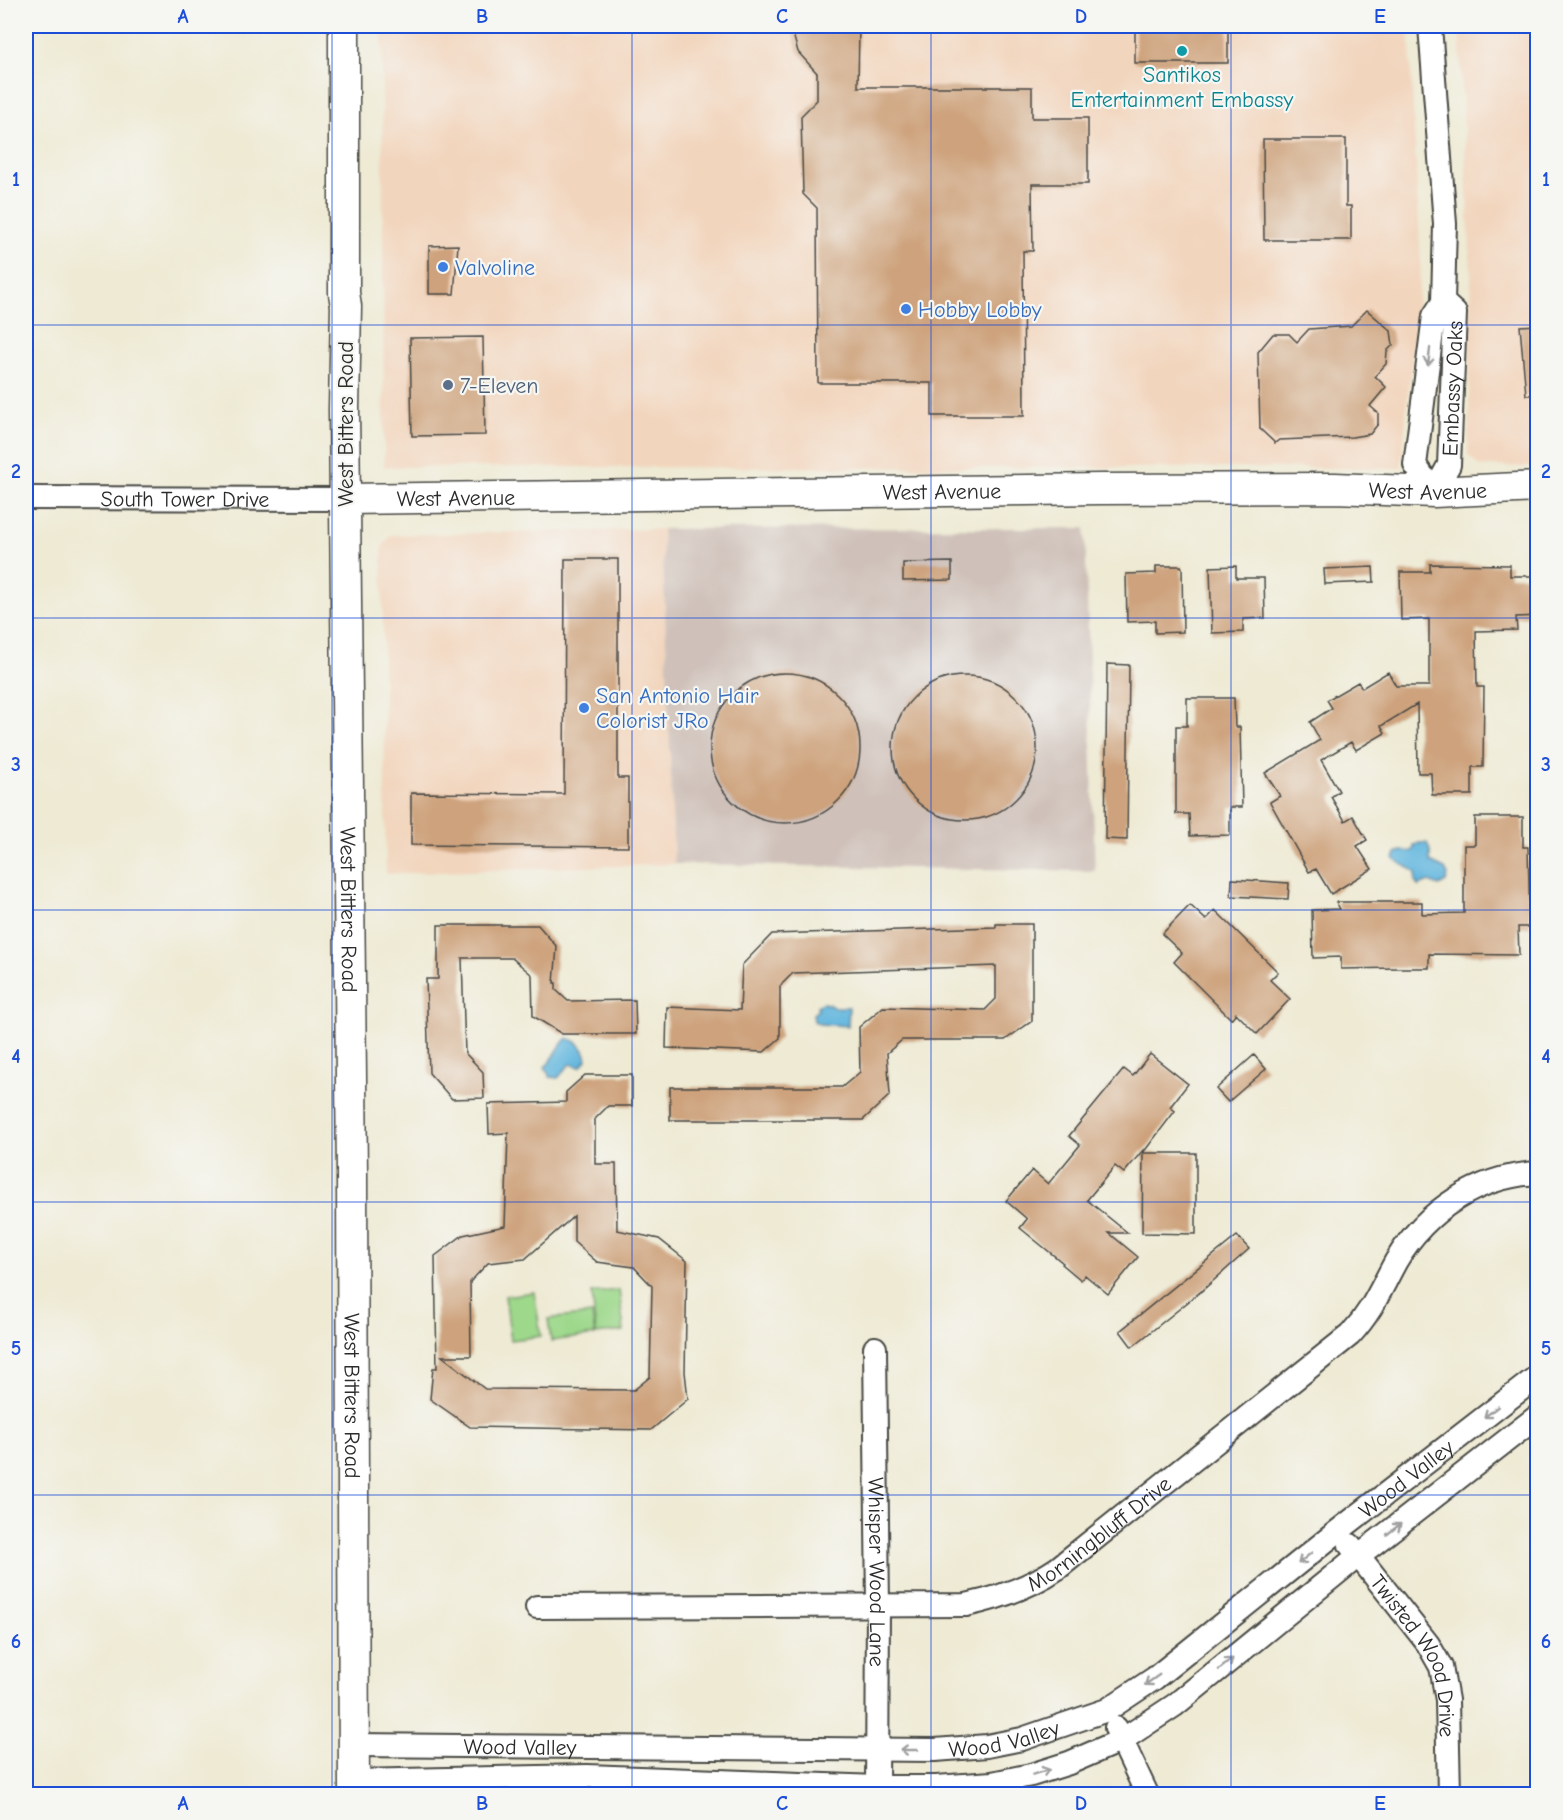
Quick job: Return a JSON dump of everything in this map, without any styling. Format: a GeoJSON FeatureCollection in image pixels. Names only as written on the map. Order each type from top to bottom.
{"type":"FeatureCollection","features":[{"type":"Feature","properties":{"kind":"main road","name":"West Bitters Road"},"geometry":{"type":"LineString","coordinates":[[344,26],[354,1788]]}},
{"type":"Feature","properties":{"kind":"main road","name":"West Avenue"},"geometry":{"type":"LineString","coordinates":[[345,498],[1100,489],[1335,488],[1434,492],[1538,487]]}},
{"type":"Feature","properties":{"kind":"street","name":"Embassy Oaks"},"geometry":{"type":"LineString","coordinates":[[1430,26],[1444,224],[1443,302],[1434,316],[1415,465],[1434,492],[1449,465],[1455,313],[1443,302]]}},
{"type":"Feature","properties":{"kind":"street","name":"South Tower Drive"},"geometry":{"type":"LineString","coordinates":[[26,498],[345,498]]}},
{"type":"Feature","properties":{"kind":"street","name":"Morningbluff Drive"},"geometry":{"type":"LineString","coordinates":[[537,1607],[966,1605],[991,1600],[1040,1580],[1350,1335],[1373,1306],[1406,1246],[1433,1216],[1462,1194],[1487,1183],[1522,1173],[1538,1173]]}},
{"type":"Feature","properties":{"kind":"street","name":"Whisper Wood Lane"},"geometry":{"type":"LineString","coordinates":[[875,1348],[878,1607],[877,1791]]}},
{"type":"Feature","properties":{"kind":"street","name":"Wood Valley"},"geometry":{"type":"LineString","coordinates":[[354,1745],[935,1750],[987,1746],[1022,1739],[1107,1710],[1155,1678],[1338,1531],[1538,1376]]}},
{"type":"Feature","properties":{"kind":"street","name":"Wood Valley"},"geometry":{"type":"LineString","coordinates":[[354,1788],[587,1785],[877,1791],[992,1783],[1031,1775],[1069,1763],[1122,1740],[1175,1705],[1358,1556],[1538,1416]]}},
{"type":"Feature","properties":{"kind":"street","name":"Twisted Wood Drive"},"geometry":{"type":"LineString","coordinates":[[1338,1531],[1428,1644],[1441,1667],[1447,1700],[1449,1794]]}},
{"type":"Feature","properties":{"kind":"street"},"geometry":{"type":"LineString","coordinates":[[1107,1710],[1147,1794]]}},
{"type":"Feature","properties":{"kind":"street"},"geometry":{"type":"LineString","coordinates":[[586,1746],[587,1785]]}},
{"type":"Feature","properties":{"kind":"shaded area"},"geometry":{"type":"Polygon","coordinates":[[[382,26],[1409,26],[1421,266],[1401,468],[384,467],[382,26]]]}},
{"type":"Feature","properties":{"kind":"shaded area"},"geometry":{"type":"Polygon","coordinates":[[[1459,26],[1537,26],[1537,467],[1479,466],[1468,455],[1471,276],[1459,26]]]}},
{"type":"Feature","properties":{"kind":"shaded area"},"geometry":{"type":"Polygon","coordinates":[[[1085,528],[1095,871],[674,864],[662,529],[1085,528]]]}},
{"type":"Feature","properties":{"kind":"shaded area"},"geometry":{"type":"Polygon","coordinates":[[[662,529],[674,864],[386,874],[382,547],[391,535],[662,529]]]}},
{"type":"Feature","properties":{"kind":"green space"},"geometry":{"type":"Polygon","coordinates":[[[619,1290],[624,1331],[596,1334],[592,1293],[619,1290]]]}},
{"type":"Feature","properties":{"kind":"green space"},"geometry":{"type":"Polygon","coordinates":[[[534,1292],[541,1336],[511,1340],[505,1296],[534,1292]]]}},
{"type":"Feature","properties":{"kind":"green space"},"geometry":{"type":"Polygon","coordinates":[[[592,1314],[595,1335],[551,1341],[548,1319],[592,1314]]]}},
{"type":"Feature","properties":{"kind":"water"},"geometry":{"type":"Polygon","coordinates":[[[1427,843],[1430,862],[1445,869],[1448,875],[1446,882],[1439,886],[1429,882],[1418,886],[1415,881],[1416,873],[1394,859],[1396,853],[1410,852],[1414,849],[1414,845],[1427,843]]]}},
{"type":"Feature","properties":{"kind":"water"},"geometry":{"type":"Polygon","coordinates":[[[822,1003],[832,1007],[849,1007],[848,1026],[819,1024],[814,1021],[813,1014],[818,1010],[817,1006],[822,1003]]]}},
{"type":"Feature","properties":{"kind":"water"},"geometry":{"type":"Polygon","coordinates":[[[567,1038],[581,1046],[587,1060],[580,1067],[570,1064],[558,1078],[550,1077],[545,1067],[567,1038]]]}},
{"type":"Feature","properties":{"kind":"building"},"geometry":{"type":"Polygon","coordinates":[[[793,26],[859,26],[858,87],[1032,87],[1032,118],[1088,118],[1088,184],[1032,184],[1033,251],[1023,251],[1024,416],[932,416],[932,383],[818,383],[817,208],[803,194],[801,116],[817,100],[817,73],[798,52],[793,26]]]}},
{"type":"Feature","properties":{"kind":"building","name":"Santikos Entertainment Embassy"},"geometry":{"type":"Polygon","coordinates":[[[1135,26],[1228,26],[1228,63],[1135,63],[1135,26]]]}},
{"type":"Feature","properties":{"kind":"building"},"geometry":{"type":"Polygon","coordinates":[[[1263,139],[1346,139],[1346,206],[1351,206],[1351,240],[1264,240],[1263,139]]]}},
{"type":"Feature","properties":{"kind":"building","name":"Valvoline"},"geometry":{"type":"Polygon","coordinates":[[[458,245],[454,294],[429,294],[429,246],[458,245]]]}},
{"type":"Feature","properties":{"kind":"building"},"geometry":{"type":"Polygon","coordinates":[[[1367,310],[1391,331],[1393,345],[1387,351],[1386,364],[1375,376],[1386,387],[1370,406],[1378,413],[1378,424],[1370,434],[1352,437],[1279,440],[1275,443],[1260,429],[1258,352],[1273,334],[1289,334],[1297,342],[1309,329],[1351,326],[1367,310]]]}},
{"type":"Feature","properties":{"kind":"building"},"geometry":{"type":"Polygon","coordinates":[[[1538,325],[1538,395],[1526,395],[1520,326],[1538,325]]]}},
{"type":"Feature","properties":{"kind":"building","name":"7-Eleven"},"geometry":{"type":"Polygon","coordinates":[[[483,337],[485,435],[412,436],[410,338],[483,337]]]}},
{"type":"Feature","properties":{"kind":"building"},"geometry":{"type":"Polygon","coordinates":[[[565,559],[618,559],[618,778],[628,778],[628,847],[411,845],[411,793],[564,794],[565,559]]]}},
{"type":"Feature","properties":{"kind":"building"},"geometry":{"type":"Polygon","coordinates":[[[952,562],[952,580],[903,581],[903,563],[952,562]]]}},
{"type":"Feature","properties":{"kind":"building"},"geometry":{"type":"Polygon","coordinates":[[[1430,564],[1510,565],[1510,576],[1538,576],[1538,616],[1516,617],[1517,630],[1476,631],[1477,687],[1484,687],[1483,767],[1472,767],[1472,795],[1432,795],[1431,773],[1418,773],[1417,704],[1381,726],[1385,733],[1356,750],[1351,742],[1321,760],[1339,791],[1331,797],[1345,821],[1353,816],[1367,840],[1357,846],[1372,869],[1331,894],[1316,869],[1309,872],[1270,802],[1280,796],[1265,773],[1320,740],[1310,722],[1332,708],[1327,700],[1358,682],[1362,688],[1388,672],[1396,686],[1429,686],[1429,619],[1401,620],[1400,572],[1430,572],[1430,564]]]}},
{"type":"Feature","properties":{"kind":"building"},"geometry":{"type":"Polygon","coordinates":[[[1156,566],[1181,566],[1182,568],[1183,632],[1155,633],[1155,621],[1127,622],[1126,574],[1156,573],[1156,566]]]}},
{"type":"Feature","properties":{"kind":"building"},"geometry":{"type":"Polygon","coordinates":[[[1236,566],[1236,578],[1264,578],[1265,618],[1243,619],[1243,632],[1212,633],[1210,567],[1236,566]]]}},
{"type":"Feature","properties":{"kind":"building"},"geometry":{"type":"Polygon","coordinates":[[[1373,567],[1374,582],[1325,584],[1324,569],[1373,567]]]}},
{"type":"Feature","properties":{"kind":"building"},"geometry":{"type":"Polygon","coordinates":[[[1107,664],[1129,665],[1127,840],[1105,839],[1107,664]]]}},
{"type":"Feature","properties":{"kind":"building"},"geometry":{"type":"Polygon","coordinates":[[[785,673],[814,679],[838,695],[854,719],[860,748],[854,777],[838,801],[814,817],[785,823],[756,817],[732,801],[716,777],[710,748],[716,719],[732,695],[756,679],[785,673]]]}},
{"type":"Feature","properties":{"kind":"building"},"geometry":{"type":"Polygon","coordinates":[[[965,676],[992,682],[1005,688],[1016,697],[1025,708],[1031,721],[1037,748],[1031,775],[1025,788],[1016,799],[1005,808],[992,814],[965,820],[938,814],[925,808],[914,799],[905,788],[899,775],[893,748],[899,721],[905,708],[914,697],[925,688],[938,682],[965,676]]]}},
{"type":"Feature","properties":{"kind":"building"},"geometry":{"type":"Polygon","coordinates":[[[1187,698],[1234,698],[1235,727],[1240,727],[1242,807],[1230,807],[1230,835],[1190,836],[1189,814],[1176,814],[1176,726],[1187,726],[1187,698]]]}},
{"type":"Feature","properties":{"kind":"building"},"geometry":{"type":"Polygon","coordinates":[[[1475,817],[1523,817],[1523,847],[1528,847],[1530,927],[1518,927],[1519,955],[1429,954],[1429,968],[1341,969],[1341,957],[1313,958],[1312,910],[1340,909],[1336,902],[1422,902],[1422,914],[1464,913],[1464,845],[1475,845],[1475,817]]]}},
{"type":"Feature","properties":{"kind":"building"},"geometry":{"type":"Polygon","coordinates":[[[1232,879],[1289,883],[1288,899],[1231,896],[1232,879]]]}},
{"type":"Feature","properties":{"kind":"building"},"geometry":{"type":"Polygon","coordinates":[[[1190,905],[1206,920],[1215,910],[1278,972],[1270,980],[1290,999],[1257,1034],[1236,1013],[1231,1019],[1174,962],[1182,953],[1162,934],[1190,905]]]}},
{"type":"Feature","properties":{"kind":"building"},"geometry":{"type":"Polygon","coordinates":[[[996,924],[1032,924],[1032,1021],[1005,1040],[902,1040],[887,1053],[890,1095],[863,1120],[670,1120],[670,1087],[842,1087],[860,1072],[859,1027],[883,1007],[985,1010],[996,999],[996,966],[793,973],[780,986],[780,1038],[764,1052],[666,1048],[667,1007],[740,1010],[742,965],[772,934],[996,927],[996,924]]]}},
{"type":"Feature","properties":{"kind":"building"},"geometry":{"type":"Polygon","coordinates":[[[438,925],[538,925],[557,947],[554,983],[556,983],[556,990],[568,1001],[635,1000],[636,1034],[562,1034],[533,1016],[532,975],[512,958],[462,958],[465,1053],[483,1072],[484,1098],[452,1099],[429,1073],[426,979],[438,979],[438,925]]]}},
{"type":"Feature","properties":{"kind":"building"},"geometry":{"type":"Polygon","coordinates":[[[1150,1054],[1188,1084],[1170,1107],[1175,1111],[1143,1153],[1143,1150],[1124,1173],[1115,1166],[1087,1200],[1128,1233],[1109,1233],[1138,1257],[1108,1294],[1085,1275],[1081,1280],[1020,1228],[1027,1219],[1006,1201],[1032,1170],[1048,1184],[1080,1145],[1069,1136],[1124,1069],[1133,1076],[1150,1054]]]}},
{"type":"Feature","properties":{"kind":"building"},"geometry":{"type":"Polygon","coordinates":[[[1254,1055],[1266,1069],[1228,1102],[1216,1089],[1254,1055]]]}},
{"type":"Feature","properties":{"kind":"building"},"geometry":{"type":"Polygon","coordinates":[[[585,1075],[632,1075],[632,1106],[608,1106],[595,1119],[595,1164],[616,1164],[617,1230],[659,1239],[687,1261],[685,1372],[688,1399],[651,1430],[470,1427],[430,1399],[433,1368],[437,1368],[435,1256],[463,1235],[505,1226],[508,1133],[489,1134],[488,1104],[566,1102],[566,1092],[585,1075]],[[574,1216],[525,1259],[488,1263],[470,1282],[471,1356],[442,1356],[485,1389],[634,1390],[650,1377],[652,1286],[634,1267],[597,1262],[574,1242],[574,1216]]]}},
{"type":"Feature","properties":{"kind":"building"},"geometry":{"type":"Polygon","coordinates":[[[1143,1153],[1196,1153],[1196,1234],[1142,1233],[1143,1153]]]}},
{"type":"Feature","properties":{"kind":"building"},"geometry":{"type":"Polygon","coordinates":[[[1237,1236],[1249,1249],[1132,1347],[1120,1331],[1237,1236]]]}},
{"type":"Feature","properties":{"kind":"place","name":"Santikos Entertainment Embassy"},"geometry":{"type":"Point","coordinates":[1182,51]}},
{"type":"Feature","properties":{"kind":"place","name":"Valvoline"},"geometry":{"type":"Point","coordinates":[443,267]}},
{"type":"Feature","properties":{"kind":"place","name":"Hobby Lobby"},"geometry":{"type":"Point","coordinates":[906,309]}},
{"type":"Feature","properties":{"kind":"place","name":"7-Eleven"},"geometry":{"type":"Point","coordinates":[448,385]}},
{"type":"Feature","properties":{"kind":"place","name":"San Antonio Hair Colorist JRo"},"geometry":{"type":"Point","coordinates":[584,708]}}]}
